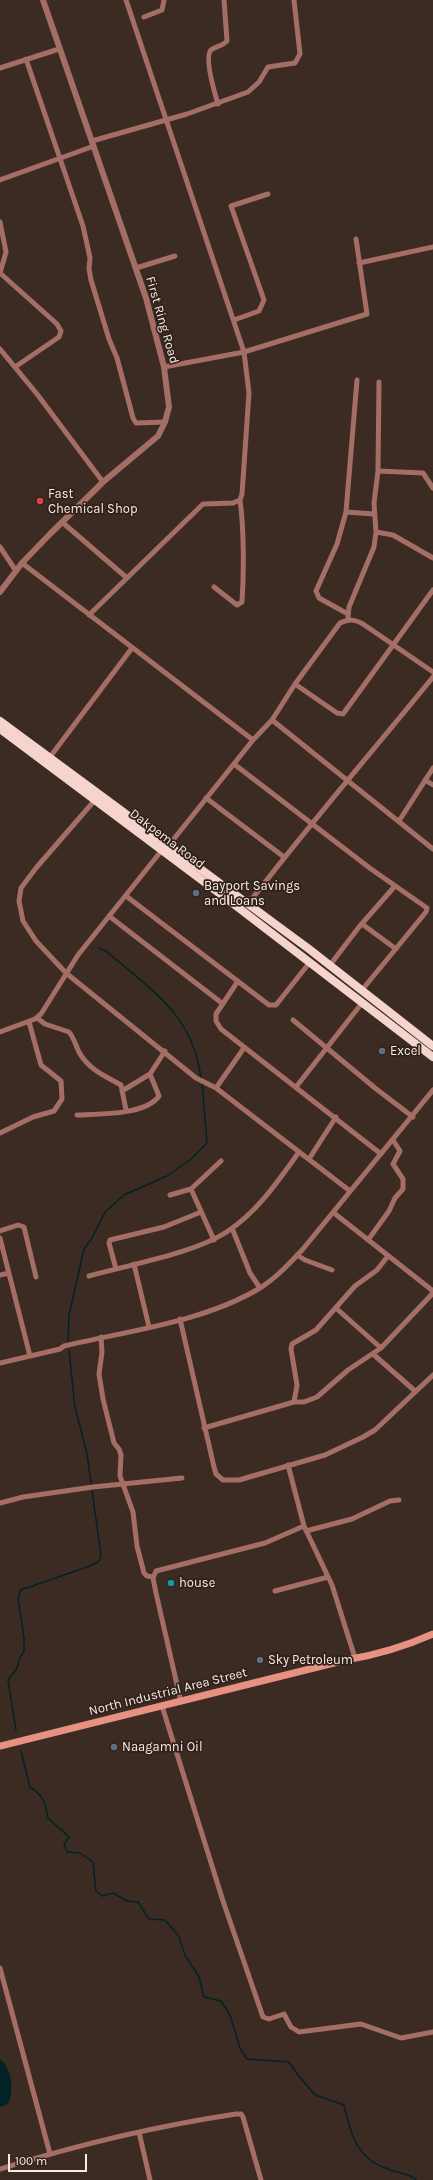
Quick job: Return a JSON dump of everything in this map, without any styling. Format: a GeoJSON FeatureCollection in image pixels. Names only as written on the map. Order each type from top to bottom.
{"type":"FeatureCollection","features":[{"type":"Feature","properties":{"kind":"highway","name":"Dakpema Road"},"geometry":{"type":"LineString","coordinates":[[0,721],[330,965],[433,1046]]}},
{"type":"Feature","properties":{"kind":"highway","name":"Dakpema Road"},"geometry":{"type":"LineString","coordinates":[[0,729],[310,962],[433,1057]]}},
{"type":"Feature","properties":{"kind":"main road","name":"North Industrial Area Street"},"geometry":{"type":"LineString","coordinates":[[0,1746],[407,1646],[433,1634]]}},
{"type":"Feature","properties":{"kind":"street","name":"First Ring Road"},"geometry":{"type":"LineString","coordinates":[[0,592],[22,563],[102,482],[158,436],[166,422],[169,407],[169,396],[164,368],[136,268],[43,0]]}},
{"type":"Feature","properties":{"kind":"street"},"geometry":{"type":"LineString","coordinates":[[126,0],[244,352],[249,393],[240,500],[242,513],[242,602],[237,605],[214,587]]}},
{"type":"Feature","properties":{"kind":"street"},"geometry":{"type":"LineString","coordinates":[[144,17],[162,10],[164,0]]}},
{"type":"Feature","properties":{"kind":"street"},"geometry":{"type":"LineString","coordinates":[[218,104],[208,62],[208,54],[212,49],[223,46],[227,42],[224,0]]}},
{"type":"Feature","properties":{"kind":"street"},"geometry":{"type":"LineString","coordinates":[[0,180],[59,159],[93,143],[218,104],[248,92],[259,82],[268,67],[295,63],[299,60],[300,47],[294,0]]}},
{"type":"Feature","properties":{"kind":"street"},"geometry":{"type":"LineString","coordinates":[[0,68],[59,49]]}},
{"type":"Feature","properties":{"kind":"street"},"geometry":{"type":"LineString","coordinates":[[26,59],[83,226],[90,258],[89,269],[91,280],[109,339],[117,358],[133,418],[136,422],[166,422]]}},
{"type":"Feature","properties":{"kind":"street"},"geometry":{"type":"LineString","coordinates":[[234,320],[259,311],[264,300],[231,206],[268,194]]}},
{"type":"Feature","properties":{"kind":"street"},"geometry":{"type":"LineString","coordinates":[[0,222],[6,252],[0,273],[57,324],[61,331],[59,337],[15,367]]}},
{"type":"Feature","properties":{"kind":"street"},"geometry":{"type":"LineString","coordinates":[[164,368],[244,352],[367,314],[356,239]]}},
{"type":"Feature","properties":{"kind":"street"},"geometry":{"type":"LineString","coordinates":[[359,263],[433,247]]}},
{"type":"Feature","properties":{"kind":"street"},"geometry":{"type":"LineString","coordinates":[[136,268],[175,256]]}},
{"type":"Feature","properties":{"kind":"street"},"geometry":{"type":"LineString","coordinates":[[0,349],[102,482]]}},
{"type":"Feature","properties":{"kind":"street"},"geometry":{"type":"LineString","coordinates":[[348,614],[318,598],[316,591],[337,544],[346,512],[357,380]]}},
{"type":"Feature","properties":{"kind":"street"},"geometry":{"type":"LineString","coordinates":[[348,620],[348,614],[374,547],[376,532],[374,514],[378,471],[379,382]]}},
{"type":"Feature","properties":{"kind":"street"},"geometry":{"type":"LineString","coordinates":[[378,471],[423,473],[433,488]]}},
{"type":"Feature","properties":{"kind":"street"},"geometry":{"type":"LineString","coordinates":[[89,615],[203,504],[233,503],[240,500]]}},
{"type":"Feature","properties":{"kind":"street"},"geometry":{"type":"LineString","coordinates":[[346,512],[374,514]]}},
{"type":"Feature","properties":{"kind":"street"},"geometry":{"type":"LineString","coordinates":[[62,522],[127,578]]}},
{"type":"Feature","properties":{"kind":"street"},"geometry":{"type":"LineString","coordinates":[[376,532],[393,535],[433,558]]}},
{"type":"Feature","properties":{"kind":"street"},"geometry":{"type":"LineString","coordinates":[[0,547],[16,571]]}},
{"type":"Feature","properties":{"kind":"street"},"geometry":{"type":"LineString","coordinates":[[22,563],[252,740]]}},
{"type":"Feature","properties":{"kind":"street"},"geometry":{"type":"LineString","coordinates":[[295,684],[337,713],[343,714],[394,644],[431,597],[433,590]]}},
{"type":"Feature","properties":{"kind":"street"},"geometry":{"type":"LineString","coordinates":[[169,845],[252,740],[272,720],[295,684],[340,623],[348,620],[359,622],[394,644],[433,672]]}},
{"type":"Feature","properties":{"kind":"street"},"geometry":{"type":"LineString","coordinates":[[50,757],[132,648]]}},
{"type":"Feature","properties":{"kind":"street"},"geometry":{"type":"LineString","coordinates":[[248,904],[339,788],[348,780],[433,677]]}},
{"type":"Feature","properties":{"kind":"street"},"geometry":{"type":"LineString","coordinates":[[272,720],[433,849]]}},
{"type":"Feature","properties":{"kind":"street"},"geometry":{"type":"LineString","coordinates":[[234,764],[427,909],[362,990]]}},
{"type":"Feature","properties":{"kind":"street"},"geometry":{"type":"LineString","coordinates":[[399,821],[433,768]]}},
{"type":"Feature","properties":{"kind":"street"},"geometry":{"type":"LineString","coordinates":[[425,780],[433,785]]}},
{"type":"Feature","properties":{"kind":"street"},"geometry":{"type":"LineString","coordinates":[[206,798],[284,857]]}},
{"type":"Feature","properties":{"kind":"street"},"geometry":{"type":"LineString","coordinates":[[95,800],[36,868],[22,888],[18,897],[26,927],[36,941],[66,973],[196,1078],[216,1088],[350,1191]]}},
{"type":"Feature","properties":{"kind":"street"},"geometry":{"type":"LineString","coordinates":[[0,1032],[37,1018],[46,1008],[66,973],[162,850]]}},
{"type":"Feature","properties":{"kind":"street"},"geometry":{"type":"LineString","coordinates":[[330,965],[362,924],[395,886]]}},
{"type":"Feature","properties":{"kind":"street"},"geometry":{"type":"LineString","coordinates":[[126,896],[273,1006],[276,1005],[310,962]]}},
{"type":"Feature","properties":{"kind":"street"},"geometry":{"type":"LineString","coordinates":[[109,916],[223,1004]]}},
{"type":"Feature","properties":{"kind":"street"},"geometry":{"type":"LineString","coordinates":[[362,924],[396,949]]}},
{"type":"Feature","properties":{"kind":"street"},"geometry":{"type":"LineString","coordinates":[[238,981],[216,1014],[217,1024],[220,1030],[336,1117],[381,1154]]}},
{"type":"Feature","properties":{"kind":"street"},"geometry":{"type":"LineString","coordinates":[[296,1087],[362,1003]]}},
{"type":"Feature","properties":{"kind":"street"},"geometry":{"type":"LineString","coordinates":[[37,1018],[45,1024],[71,1033],[84,1059],[100,1074],[121,1084],[126,1110]]}},
{"type":"Feature","properties":{"kind":"street"},"geometry":{"type":"LineString","coordinates":[[294,1020],[370,1085],[413,1117]]}},
{"type":"Feature","properties":{"kind":"street"},"geometry":{"type":"LineString","coordinates":[[0,1133],[33,1117],[54,1111],[61,1102],[62,1092],[60,1081],[41,1065],[29,1022]]}},
{"type":"Feature","properties":{"kind":"street"},"geometry":{"type":"LineString","coordinates":[[216,1088],[244,1048]]}},
{"type":"Feature","properties":{"kind":"street"},"geometry":{"type":"LineString","coordinates":[[122,1091],[150,1074],[164,1051]]}},
{"type":"Feature","properties":{"kind":"street"},"geometry":{"type":"LineString","coordinates":[[77,1115],[126,1110],[146,1106],[158,1098],[159,1093],[150,1074]]}},
{"type":"Feature","properties":{"kind":"street"},"geometry":{"type":"LineString","coordinates":[[0,1363],[101,1337],[180,1320],[230,1302],[260,1288],[297,1255],[334,1213],[350,1191],[432,1094]]}},
{"type":"Feature","properties":{"kind":"street"},"geometry":{"type":"LineString","coordinates":[[309,1159],[336,1117]]}},
{"type":"Feature","properties":{"kind":"street"},"geometry":{"type":"LineString","coordinates":[[368,1240],[389,1211],[404,1185],[403,1179],[394,1166],[395,1159],[400,1151],[393,1140]]}},
{"type":"Feature","properties":{"kind":"street"},"geometry":{"type":"LineString","coordinates":[[89,1276],[214,1240],[248,1216],[270,1191],[299,1152]]}},
{"type":"Feature","properties":{"kind":"street"},"geometry":{"type":"LineString","coordinates":[[170,1195],[191,1189],[221,1161]]}},
{"type":"Feature","properties":{"kind":"street"},"geometry":{"type":"LineString","coordinates":[[191,1189],[214,1240]]}},
{"type":"Feature","properties":{"kind":"street"},"geometry":{"type":"LineString","coordinates":[[116,1269],[109,1243],[110,1240],[164,1227],[201,1212]]}},
{"type":"Feature","properties":{"kind":"street"},"geometry":{"type":"LineString","coordinates":[[204,1428],[294,1402],[304,1402],[317,1397],[348,1370],[381,1348],[433,1292],[334,1213]]}},
{"type":"Feature","properties":{"kind":"street"},"geometry":{"type":"LineString","coordinates":[[0,1231],[18,1226],[24,1227],[36,1277]]}},
{"type":"Feature","properties":{"kind":"street"},"geometry":{"type":"LineString","coordinates":[[232,1228],[250,1273],[260,1288]]}},
{"type":"Feature","properties":{"kind":"street"},"geometry":{"type":"LineString","coordinates":[[0,1238],[30,1356]]}},
{"type":"Feature","properties":{"kind":"street"},"geometry":{"type":"LineString","coordinates":[[297,1255],[305,1260],[332,1270]]}},
{"type":"Feature","properties":{"kind":"street"},"geometry":{"type":"LineString","coordinates":[[294,1402],[297,1385],[291,1346],[294,1342],[316,1330],[337,1309],[355,1286],[377,1270],[388,1256]]}},
{"type":"Feature","properties":{"kind":"street"},"geometry":{"type":"LineString","coordinates":[[134,1264],[149,1327]]}},
{"type":"Feature","properties":{"kind":"street"},"geometry":{"type":"LineString","coordinates":[[0,1275],[9,1273]]}},
{"type":"Feature","properties":{"kind":"street"},"geometry":{"type":"LineString","coordinates":[[337,1309],[381,1348]]}},
{"type":"Feature","properties":{"kind":"street"},"geometry":{"type":"LineString","coordinates":[[180,1320],[204,1428],[216,1474],[223,1480],[239,1480],[325,1455],[369,1434],[433,1375]]}},
{"type":"Feature","properties":{"kind":"street"},"geometry":{"type":"LineString","coordinates":[[101,1337],[102,1352],[99,1374],[114,1443],[119,1449],[121,1455],[121,1484],[133,1512],[137,1546],[144,1573],[147,1576],[153,1576]]}},
{"type":"Feature","properties":{"kind":"street"},"geometry":{"type":"LineString","coordinates":[[373,1354],[415,1391]]}},
{"type":"Feature","properties":{"kind":"street"},"geometry":{"type":"LineString","coordinates":[[288,1465],[304,1526],[328,1577],[342,1612],[355,1658]]}},
{"type":"Feature","properties":{"kind":"street"},"geometry":{"type":"LineString","coordinates":[[0,1503],[23,1497],[90,1487],[149,1479],[167,1480],[182,1478]]}},
{"type":"Feature","properties":{"kind":"street"},"geometry":{"type":"LineString","coordinates":[[306,1531],[352,1519],[390,1501],[398,1500]]}},
{"type":"Feature","properties":{"kind":"street"},"geometry":{"type":"LineString","coordinates":[[181,1702],[153,1576],[157,1570],[265,1543],[304,1526]]}},
{"type":"Feature","properties":{"kind":"street"},"geometry":{"type":"LineString","coordinates":[[275,1591],[328,1577]]}},
{"type":"Feature","properties":{"kind":"street"},"geometry":{"type":"LineString","coordinates":[[162,1706],[223,1901],[263,2017],[269,2019],[284,2014],[291,2027],[299,2032],[361,2024],[401,2038],[433,2032]]}},
{"type":"Feature","properties":{"kind":"street"},"geometry":{"type":"LineString","coordinates":[[0,1968],[50,2154]]}},
{"type":"Feature","properties":{"kind":"street"},"geometry":{"type":"LineString","coordinates":[[0,2169],[50,2154],[139,2132],[219,2116],[241,2114],[261,2180]]}},
{"type":"Feature","properties":{"kind":"street"},"geometry":{"type":"LineString","coordinates":[[139,2132],[150,2180]]}},
{"type":"Feature","properties":{"kind":"water"},"geometry":{"type":"Polygon","coordinates":[[[0,2059],[7,2068],[11,2080],[11,2093],[8,2104],[0,2107],[0,2059]]]}},
{"type":"Feature","properties":{"kind":"waterway"},"geometry":{"type":"LineString","coordinates":[[99,948],[106,951],[154,991],[179,1020],[189,1037],[197,1057],[201,1079]]}},
{"type":"Feature","properties":{"kind":"waterway"},"geometry":{"type":"LineString","coordinates":[[68,1341],[69,1315],[84,1249],[92,1238],[105,1212],[124,1195],[167,1176],[191,1159],[207,1143],[202,1082]]}},
{"type":"Feature","properties":{"kind":"waterway"},"geometry":{"type":"LineString","coordinates":[[16,1730],[8,1680],[17,1668],[20,1657],[24,1652],[24,1638],[18,1598],[21,1590],[90,1566],[99,1561],[101,1556],[87,1454],[75,1407],[69,1350]]}},
{"type":"Feature","properties":{"kind":"waterway"},"geometry":{"type":"LineString","coordinates":[[21,1751],[30,1787],[38,1793],[43,1800],[48,1818],[69,1837],[64,1845],[67,1852],[80,1853],[93,1862],[96,1891],[102,1896],[113,1893],[127,1901],[138,1902],[149,1919],[165,1920],[178,1935],[185,1955],[199,1977],[204,1997],[221,2001],[230,2015],[240,2048],[247,2059],[289,2062],[315,2095],[344,2105],[353,2137],[357,2145],[370,2160],[380,2166],[408,2175],[416,2180]]}},
{"type":"Feature","properties":{"kind":"place","name":"Fast Chemical Shop"},"geometry":{"type":"Point","coordinates":[40,501]}},
{"type":"Feature","properties":{"kind":"place","name":"Bayport Savings and Loans"},"geometry":{"type":"Point","coordinates":[196,893]}},
{"type":"Feature","properties":{"kind":"place","name":"Excel"},"geometry":{"type":"Point","coordinates":[382,1051]}},
{"type":"Feature","properties":{"kind":"place","name":"house"},"geometry":{"type":"Point","coordinates":[171,1583]}},
{"type":"Feature","properties":{"kind":"place","name":"Sky Petroleum"},"geometry":{"type":"Point","coordinates":[260,1660]}},
{"type":"Feature","properties":{"kind":"place","name":"Naagamni Oil"},"geometry":{"type":"Point","coordinates":[114,1747]}}]}
